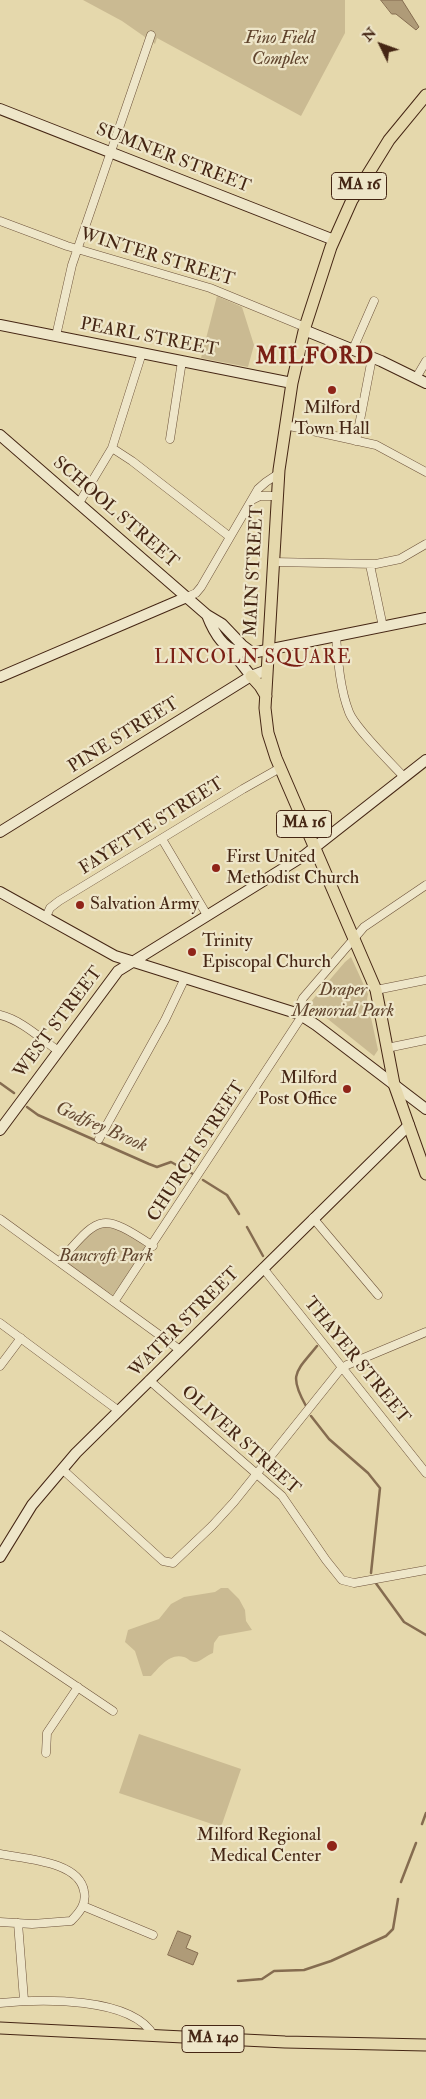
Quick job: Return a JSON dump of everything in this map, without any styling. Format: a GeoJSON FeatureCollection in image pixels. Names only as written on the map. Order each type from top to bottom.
{"type":"FeatureCollection","features":[{"type":"Feature","properties":{"kind":"main road","name":"MAIN STREET"},"geometry":{"type":"LineString","coordinates":[[426,95],[393,134],[372,165],[350,205],[334,240],[304,329],[292,383],[278,474],[265,716],[268,733],[280,768],[376,990],[394,1084],[426,1174]]}},
{"type":"Feature","properties":{"kind":"main road"},"geometry":{"type":"LineString","coordinates":[[251,676],[266,696]]}},
{"type":"Feature","properties":{"kind":"main road","name":"MA 140"},"geometry":{"type":"LineString","coordinates":[[0,2028],[285,2042],[426,2045]]}},
{"type":"Feature","properties":{"kind":"street"},"geometry":{"type":"LineString","coordinates":[[56,336],[68,278],[77,249],[151,35]]}},
{"type":"Feature","properties":{"kind":"street","name":"SUMNER STREET"},"geometry":{"type":"LineString","coordinates":[[0,109],[334,240]]}},
{"type":"Feature","properties":{"kind":"street","name":"WINTER STREET"},"geometry":{"type":"LineString","coordinates":[[0,221],[77,249],[217,290],[304,329]]}},
{"type":"Feature","properties":{"kind":"street"},"geometry":{"type":"LineString","coordinates":[[353,349],[374,301]]}},
{"type":"Feature","properties":{"kind":"street","name":"PEARL STREET"},"geometry":{"type":"LineString","coordinates":[[0,325],[292,383]]}},
{"type":"Feature","properties":{"kind":"street"},"geometry":{"type":"LineString","coordinates":[[304,329],[353,349],[426,383]]}},
{"type":"Feature","properties":{"kind":"street"},"geometry":{"type":"LineString","coordinates":[[79,503],[112,448],[142,353]]}},
{"type":"Feature","properties":{"kind":"street"},"geometry":{"type":"LineString","coordinates":[[356,440],[372,358]]}},
{"type":"Feature","properties":{"kind":"street"},"geometry":{"type":"LineString","coordinates":[[416,378],[426,360]]}},
{"type":"Feature","properties":{"kind":"street"},"geometry":{"type":"LineString","coordinates":[[170,439],[182,361]]}},
{"type":"Feature","properties":{"kind":"street"},"geometry":{"type":"LineString","coordinates":[[285,425],[332,437],[376,445],[426,472]]}},
{"type":"Feature","properties":{"kind":"street","name":"SCHOOL STREET"},"geometry":{"type":"LineString","coordinates":[[0,435],[207,615],[222,624],[250,651]]}},
{"type":"Feature","properties":{"kind":"street"},"geometry":{"type":"LineString","coordinates":[[112,448],[132,461],[230,537]]}},
{"type":"Feature","properties":{"kind":"street"},"geometry":{"type":"LineString","coordinates":[[0,677],[196,593],[252,500],[262,486],[278,474]]}},
{"type":"Feature","properties":{"kind":"street"},"geometry":{"type":"LineString","coordinates":[[252,500],[260,496],[277,496]]}},
{"type":"Feature","properties":{"kind":"street"},"geometry":{"type":"LineString","coordinates":[[273,562],[370,565],[400,559],[426,544]]}},
{"type":"Feature","properties":{"kind":"street"},"geometry":{"type":"LineString","coordinates":[[370,565],[382,627]]}},
{"type":"Feature","properties":{"kind":"street","name":"SCHOOL STREET"},"geometry":{"type":"LineString","coordinates":[[207,615],[213,628],[251,676]]}},
{"type":"Feature","properties":{"kind":"street"},"geometry":{"type":"LineString","coordinates":[[225,644],[236,651],[268,651],[426,618]]}},
{"type":"Feature","properties":{"kind":"street"},"geometry":{"type":"LineString","coordinates":[[336,636],[340,676],[349,713],[404,777]]}},
{"type":"Feature","properties":{"kind":"street","name":"PINE STREET"},"geometry":{"type":"LineString","coordinates":[[0,832],[251,676],[267,670]]}},
{"type":"Feature","properties":{"kind":"street","name":"WEST STREET"},"geometry":{"type":"LineString","coordinates":[[0,1130],[57,1050],[118,971],[314,848],[404,777],[425,763]]}},
{"type":"Feature","properties":{"kind":"street","name":"FAYETTE STREET"},"geometry":{"type":"LineString","coordinates":[[46,918],[50,908],[59,901],[280,768]]}},
{"type":"Feature","properties":{"kind":"street"},"geometry":{"type":"LineString","coordinates":[[162,839],[207,916]]}},
{"type":"Feature","properties":{"kind":"street","name":"CHURCH STREET"},"geometry":{"type":"LineString","coordinates":[[114,1302],[153,1246],[299,1014],[303,998],[364,927],[426,885]]}},
{"type":"Feature","properties":{"kind":"street"},"geometry":{"type":"LineString","coordinates":[[0,892],[98,948],[130,962],[299,1014],[426,1109]]}},
{"type":"Feature","properties":{"kind":"street"},"geometry":{"type":"LineString","coordinates":[[99,1139],[165,1020],[185,978]]}},
{"type":"Feature","properties":{"kind":"street"},"geometry":{"type":"LineString","coordinates":[[376,990],[426,980]]}},
{"type":"Feature","properties":{"kind":"street"},"geometry":{"type":"LineString","coordinates":[[0,1015],[8,1017],[57,1050]]}},
{"type":"Feature","properties":{"kind":"street"},"geometry":{"type":"LineString","coordinates":[[387,1048],[426,1040]]}},
{"type":"Feature","properties":{"kind":"street","name":"WATER STREET"},"geometry":{"type":"LineString","coordinates":[[0,1557],[26,1514],[62,1468],[409,1125]]}},
{"type":"Feature","properties":{"kind":"street"},"geometry":{"type":"LineString","coordinates":[[313,1218],[378,1295]]}},
{"type":"Feature","properties":{"kind":"street"},"geometry":{"type":"LineString","coordinates":[[0,1219],[180,1350]]}},
{"type":"Feature","properties":{"kind":"street"},"geometry":{"type":"LineString","coordinates":[[59,1262],[90,1229],[104,1223],[117,1224],[153,1246]]}},
{"type":"Feature","properties":{"kind":"street","name":"THAYER STREET"},"geometry":{"type":"LineString","coordinates":[[263,1268],[426,1473]]}},
{"type":"Feature","properties":{"kind":"street"},"geometry":{"type":"LineString","coordinates":[[0,1322],[118,1411]]}},
{"type":"Feature","properties":{"kind":"street"},"geometry":{"type":"LineString","coordinates":[[62,1468],[168,1564],[177,1560],[214,1524],[257,1474],[336,1373],[343,1368],[426,1332]]}},
{"type":"Feature","properties":{"kind":"street"},"geometry":{"type":"LineString","coordinates":[[0,1366],[21,1338]]}},
{"type":"Feature","properties":{"kind":"street","name":"OLIVER STREET"},"geometry":{"type":"LineString","coordinates":[[149,1380],[288,1502],[331,1568],[344,1582],[354,1583],[426,1570]]}},
{"type":"Feature","properties":{"kind":"street"},"geometry":{"type":"LineString","coordinates":[[0,1636],[113,1711]]}},
{"type":"Feature","properties":{"kind":"street"},"geometry":{"type":"LineString","coordinates":[[46,1753],[47,1733],[78,1687]]}},
{"type":"Feature","properties":{"kind":"street"},"geometry":{"type":"LineString","coordinates":[[0,1854],[68,1869],[75,1874],[83,1886],[85,1900],[80,1913],[71,1921],[62,1923],[0,1922]]}},
{"type":"Feature","properties":{"kind":"street"},"geometry":{"type":"LineString","coordinates":[[83,1906],[153,1935]]}},
{"type":"Feature","properties":{"kind":"street"},"geometry":{"type":"LineString","coordinates":[[18,1923],[24,2000]]}},
{"type":"Feature","properties":{"kind":"street"},"geometry":{"type":"LineString","coordinates":[[0,2003],[24,2000],[60,2000],[90,2004],[132,2016],[149,2026],[154,2036]]}},
{"type":"Feature","properties":{"kind":"green space","name":"Fino Field Complex"},"geometry":{"type":"Polygon","coordinates":[[[83,0],[345,0],[345,33],[301,116],[157,38],[155,44],[122,21],[83,0]]]}},
{"type":"Feature","properties":{"kind":"green space"},"geometry":{"type":"Polygon","coordinates":[[[217,296],[242,307],[254,345],[248,367],[201,358],[217,296]]]}},
{"type":"Feature","properties":{"kind":"green space","name":"Draper Memorial Park"},"geometry":{"type":"Polygon","coordinates":[[[351,957],[368,994],[367,999],[378,1050],[374,1056],[309,1004],[351,957]]]}},
{"type":"Feature","properties":{"kind":"green space","name":"Bancroft Park"},"geometry":{"type":"Polygon","coordinates":[[[103,1227],[127,1233],[146,1248],[113,1295],[69,1265],[67,1260],[90,1233],[103,1227]]]}},
{"type":"Feature","properties":{"kind":"green space"},"geometry":{"type":"Polygon","coordinates":[[[221,1588],[228,1588],[239,1599],[245,1610],[246,1621],[252,1630],[219,1636],[214,1643],[213,1653],[197,1662],[184,1657],[174,1657],[165,1662],[151,1676],[143,1676],[135,1651],[125,1642],[128,1630],[159,1619],[171,1604],[184,1597],[215,1592],[221,1588]]]}},
{"type":"Feature","properties":{"kind":"green space"},"geometry":{"type":"Polygon","coordinates":[[[139,1734],[241,1769],[221,1827],[119,1793],[139,1734]]]}},
{"type":"Feature","properties":{"kind":"shaded area"},"geometry":{"type":"Polygon","coordinates":[[[381,0],[402,0],[419,27],[416,30],[396,14],[392,14],[381,0]]]}},
{"type":"Feature","properties":{"kind":"shaded area"},"geometry":{"type":"Polygon","coordinates":[[[178,1931],[191,1936],[186,1948],[198,1953],[193,1965],[168,1955],[178,1931]]]}},
{"type":"Feature","properties":{"kind":"waterway","name":"Godfrey Brook"},"geometry":{"type":"LineString","coordinates":[[0,1083],[14,1093]]}},
{"type":"Feature","properties":{"kind":"waterway","name":"Godfrey Brook"},"geometry":{"type":"LineString","coordinates":[[27,1107],[38,1115],[149,1164],[157,1167],[171,1162],[193,1174]]}},
{"type":"Feature","properties":{"kind":"waterway","name":"Godfrey Brook"},"geometry":{"type":"LineString","coordinates":[[203,1180],[227,1195],[239,1214]]}},
{"type":"Feature","properties":{"kind":"waterway","name":"Godfrey Brook"},"geometry":{"type":"LineString","coordinates":[[247,1227],[263,1256]]}},
{"type":"Feature","properties":{"kind":"waterway","name":"Godfrey Brook"},"geometry":{"type":"LineString","coordinates":[[306,1406],[297,1387],[297,1374],[317,1346]]}},
{"type":"Feature","properties":{"kind":"waterway","name":"Godfrey Brook"},"geometry":{"type":"LineString","coordinates":[[311,1416],[329,1439],[368,1473],[380,1488],[371,1573]]}},
{"type":"Feature","properties":{"kind":"waterway","name":"Godfrey Brook"},"geometry":{"type":"LineString","coordinates":[[375,1582],[404,1622],[426,1635]]}},
{"type":"Feature","properties":{"kind":"waterway"},"geometry":{"type":"LineString","coordinates":[[422,1824],[426,1813]]}},
{"type":"Feature","properties":{"kind":"waterway"},"geometry":{"type":"LineString","coordinates":[[401,1882],[416,1843]]}},
{"type":"Feature","properties":{"kind":"waterway"},"geometry":{"type":"LineString","coordinates":[[238,1981],[262,1979],[274,1971],[304,1970],[331,1961],[386,1936],[393,1929],[398,1899]]}},
{"type":"Feature","properties":{"kind":"place","name":"Milford Town Hall"},"geometry":{"type":"Point","coordinates":[332,390]}},
{"type":"Feature","properties":{"kind":"place","name":"First United Methodist Church"},"geometry":{"type":"Point","coordinates":[216,868]}},
{"type":"Feature","properties":{"kind":"place","name":"Salvation Army"},"geometry":{"type":"Point","coordinates":[80,905]}},
{"type":"Feature","properties":{"kind":"place","name":"Trinity Episcopal Church"},"geometry":{"type":"Point","coordinates":[192,952]}},
{"type":"Feature","properties":{"kind":"place","name":"Milford Post Office"},"geometry":{"type":"Point","coordinates":[347,1089]}},
{"type":"Feature","properties":{"kind":"place","name":"Milford Regional Medical Center"},"geometry":{"type":"Point","coordinates":[332,1846]}},
{"type":"Feature","properties":{"kind":"district","name":"MILFORD"},"geometry":{"type":"Point","coordinates":[315,358]}},
{"type":"Feature","properties":{"kind":"district","name":"LINCOLN SQUARE"},"geometry":{"type":"Point","coordinates":[253,659]}}]}
